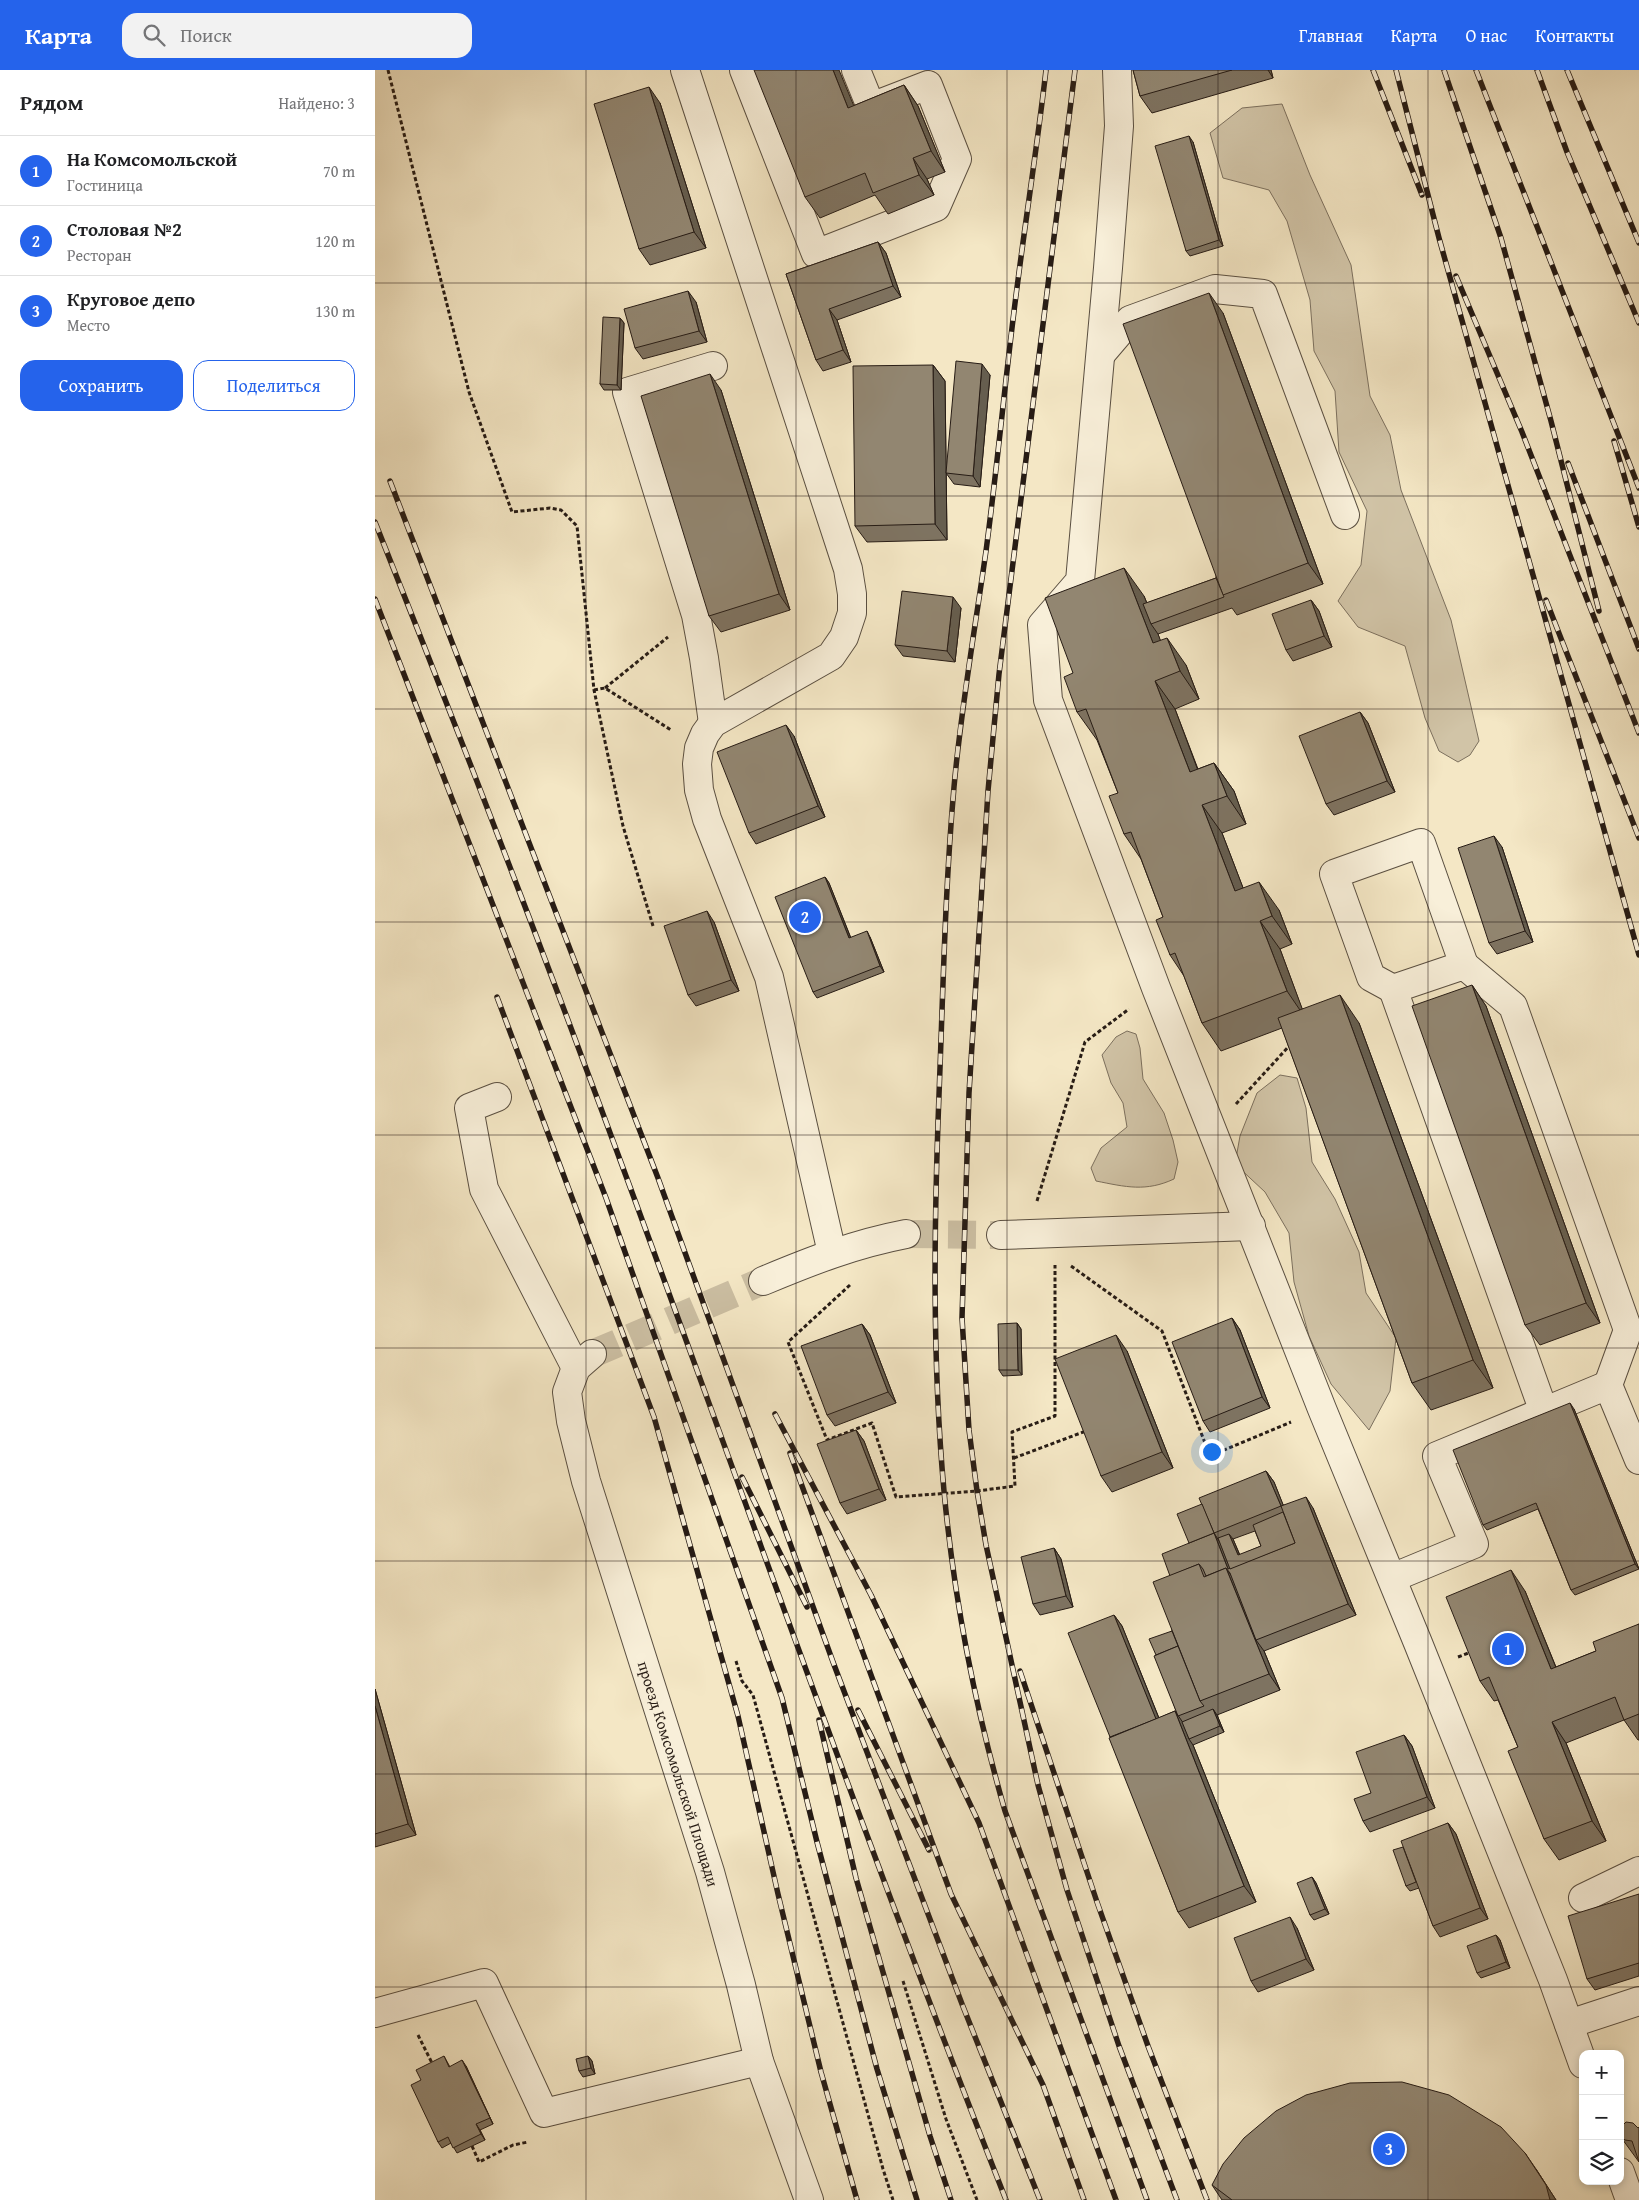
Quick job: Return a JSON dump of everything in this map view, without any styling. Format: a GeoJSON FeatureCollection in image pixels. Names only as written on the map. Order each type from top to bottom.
{"type":"FeatureCollection","features":[{"type":"Feature","properties":{"kind":"street"},"geometry":{"type":"LineString","coordinates":[[685,70],[845,560],[852,594],[852,614],[844,637],[831,656],[713,723],[705,734],[699,748],[697,764],[699,790],[707,819],[769,977],[832,1253]]}},
{"type":"Feature","properties":{"kind":"street"},"geometry":{"type":"LineString","coordinates":[[744,70],[816,254],[937,207],[957,159],[928,85],[871,107],[856,70]]}},
{"type":"Feature","properties":{"kind":"street"},"geometry":{"type":"LineString","coordinates":[[1117,70],[1119,126],[1101,354],[1080,581],[1042,625],[1047,700],[1156,988],[1322,1409],[1549,1970],[1579,2053]]}},
{"type":"Feature","properties":{"kind":"street"},"geometry":{"type":"LineString","coordinates":[[1101,354],[1130,320],[1215,289],[1263,294],[1345,515]]}},
{"type":"Feature","properties":{"kind":"street"},"geometry":{"type":"LineString","coordinates":[[713,366],[627,392],[696,615],[713,723]]}},
{"type":"Feature","properties":{"kind":"street"},"geometry":{"type":"LineString","coordinates":[[1544,1412],[1393,989],[1371,977],[1334,874],[1421,843],[1464,964],[1513,1006],[1628,1330],[1608,1385],[1639,1460]]}},
{"type":"Feature","properties":{"kind":"street"},"geometry":{"type":"LineString","coordinates":[[1393,989],[1464,964]]}},
{"type":"Feature","properties":{"kind":"street","name":"проезд Комсомольской Площади"},"geometry":{"type":"LineString","coordinates":[[497,1098],[469,1108],[484,1189],[584,1361],[567,1392],[571,1421],[586,1481],[710,1872],[741,1984],[759,2061],[809,2200]]}},
{"type":"Feature","properties":{"kind":"street"},"geometry":{"type":"LineString","coordinates":[[1001,1235],[1251,1226]]}},
{"type":"Feature","properties":{"kind":"street"},"geometry":{"type":"LineString","coordinates":[[763,1281],[832,1253],[869,1241],[905,1234]]}},
{"type":"Feature","properties":{"kind":"street"},"geometry":{"type":"LineString","coordinates":[[1392,1578],[1474,1544],[1437,1456],[1608,1385]]}},
{"type":"Feature","properties":{"kind":"street"},"geometry":{"type":"LineString","coordinates":[[1583,1898],[1639,1871]]}},
{"type":"Feature","properties":{"kind":"street"},"geometry":{"type":"LineString","coordinates":[[375,2014],[484,1983],[543,2113],[759,2061]]}},
{"type":"Feature","properties":{"kind":"street"},"geometry":{"type":"LineString","coordinates":[[1569,2024],[1639,2001]]}},
{"type":"Feature","properties":{"kind":"street"},"geometry":{"type":"LineString","coordinates":[[1624,2183],[1630,2200]]}},
{"type":"Feature","properties":{"kind":"path"},"geometry":{"type":"LineString","coordinates":[[388,70],[469,392],[512,512],[550,508],[561,510],[577,526],[594,690],[623,826],[653,926]]}},
{"type":"Feature","properties":{"kind":"path"},"geometry":{"type":"LineString","coordinates":[[594,690],[605,688],[696,615]]}},
{"type":"Feature","properties":{"kind":"path"},"geometry":{"type":"LineString","coordinates":[[605,688],[699,748]]}},
{"type":"Feature","properties":{"kind":"path"},"geometry":{"type":"LineString","coordinates":[[1214,1134],[1295,1040]]}},
{"type":"Feature","properties":{"kind":"path"},"geometry":{"type":"LineString","coordinates":[[850,1284],[788,1342],[827,1440],[872,1423],[896,1498],[977,1492],[1015,1486],[1012,1432],[1055,1416],[1055,1264]]}},
{"type":"Feature","properties":{"kind":"path"},"geometry":{"type":"LineString","coordinates":[[1014,1458],[1088,1430]]}},
{"type":"Feature","properties":{"kind":"path"},"geometry":{"type":"LineString","coordinates":[[1465,1655],[1474,1651]]}},
{"type":"Feature","properties":{"kind":"path"},"geometry":{"type":"LineString","coordinates":[[736,1661],[742,1681],[753,1695],[893,2200]]}},
{"type":"Feature","properties":{"kind":"path"},"geometry":{"type":"LineString","coordinates":[[903,1981],[946,2119],[977,2200]]}},
{"type":"Feature","properties":{"kind":"shaded area"},"geometry":{"type":"Polygon","coordinates":[[[1282,104],[1310,175],[1351,265],[1370,396],[1390,435],[1401,490],[1451,620],[1479,741],[1470,755],[1458,762],[1439,751],[1425,718],[1405,646],[1358,627],[1338,601],[1361,565],[1367,511],[1339,452],[1335,391],[1314,351],[1310,300],[1287,221],[1269,190],[1223,178],[1210,133],[1242,108],[1282,104]]]}},
{"type":"Feature","properties":{"kind":"shaded area"},"geometry":{"type":"Polygon","coordinates":[[[1127,1031],[1136,1034],[1140,1048],[1143,1079],[1164,1113],[1178,1162],[1174,1179],[1154,1186],[1136,1187],[1096,1181],[1091,1168],[1101,1148],[1127,1127],[1123,1103],[1111,1083],[1102,1055],[1116,1037],[1127,1031]]]}},
{"type":"Feature","properties":{"kind":"shaded area"},"geometry":{"type":"Polygon","coordinates":[[[1280,1075],[1297,1078],[1306,1108],[1312,1162],[1335,1199],[1359,1252],[1366,1293],[1396,1338],[1390,1391],[1369,1430],[1331,1384],[1309,1336],[1294,1282],[1289,1233],[1265,1192],[1235,1164],[1240,1136],[1257,1093],[1280,1075]]]}},
{"type":"Feature","properties":{"kind":"building"},"geometry":{"type":"Polygon","coordinates":[[[754,70],[833,70],[848,108],[904,85],[931,151],[913,158],[919,175],[873,193],[865,173],[805,197],[754,70]]]}},
{"type":"Feature","properties":{"kind":"building"},"geometry":{"type":"Polygon","coordinates":[[[1133,70],[1232,70],[1140,96],[1133,70]]]}},
{"type":"Feature","properties":{"kind":"building"},"geometry":{"type":"Polygon","coordinates":[[[649,87],[694,232],[639,249],[594,104],[649,87]]]}},
{"type":"Feature","properties":{"kind":"building"},"geometry":{"type":"Polygon","coordinates":[[[1189,136],[1219,240],[1186,251],[1155,146],[1189,136]]]}},
{"type":"Feature","properties":{"kind":"building"},"geometry":{"type":"Polygon","coordinates":[[[878,242],[893,286],[829,309],[843,350],[816,360],[786,274],[878,242]]]}},
{"type":"Feature","properties":{"kind":"building"},"geometry":{"type":"Polygon","coordinates":[[[688,291],[699,331],[635,348],[624,309],[688,291]]]}},
{"type":"Feature","properties":{"kind":"building"},"geometry":{"type":"Polygon","coordinates":[[[1209,293],[1308,563],[1223,595],[1123,324],[1209,293]]]}},
{"type":"Feature","properties":{"kind":"building"},"geometry":{"type":"Polygon","coordinates":[[[603,317],[620,318],[617,385],[600,384],[603,317]]]}},
{"type":"Feature","properties":{"kind":"building"},"geometry":{"type":"Polygon","coordinates":[[[956,361],[982,364],[973,476],[946,473],[956,361]]]}},
{"type":"Feature","properties":{"kind":"building"},"geometry":{"type":"Polygon","coordinates":[[[933,365],[935,524],[855,526],[853,366],[933,365]]]}},
{"type":"Feature","properties":{"kind":"building"},"geometry":{"type":"Polygon","coordinates":[[[710,374],[779,594],[709,616],[641,396],[710,374]]]}},
{"type":"Feature","properties":{"kind":"building"},"geometry":{"type":"Polygon","coordinates":[[[1124,568],[1153,643],[1167,638],[1180,671],[1155,681],[1190,772],[1214,763],[1227,796],[1202,805],[1235,891],[1259,882],[1272,916],[1260,921],[1287,991],[1202,1023],[1175,953],[1170,955],[1156,920],[1163,917],[1131,832],[1124,834],[1109,796],[1118,793],[1086,709],[1077,712],[1064,677],[1073,673],[1045,598],[1124,568]]]}},
{"type":"Feature","properties":{"kind":"building"},"geometry":{"type":"Polygon","coordinates":[[[1216,578],[1224,597],[1151,624],[1143,604],[1216,578]]]}},
{"type":"Feature","properties":{"kind":"building"},"geometry":{"type":"Polygon","coordinates":[[[902,591],[953,597],[947,651],[895,645],[902,591]]]}},
{"type":"Feature","properties":{"kind":"building"},"geometry":{"type":"Polygon","coordinates":[[[1311,600],[1324,636],[1286,650],[1272,614],[1311,600]]]}},
{"type":"Feature","properties":{"kind":"building"},"geometry":{"type":"Polygon","coordinates":[[[1360,712],[1387,781],[1326,804],[1299,736],[1360,712]]]}},
{"type":"Feature","properties":{"kind":"building"},"geometry":{"type":"Polygon","coordinates":[[[786,725],[818,806],[749,833],[717,752],[786,725]]]}},
{"type":"Feature","properties":{"kind":"building"},"geometry":{"type":"Polygon","coordinates":[[[1494,836],[1525,931],[1489,943],[1458,848],[1494,836]]]}},
{"type":"Feature","properties":{"kind":"building"},"geometry":{"type":"Polygon","coordinates":[[[825,877],[849,938],[867,931],[880,966],[813,992],[775,897],[825,877]]]}},
{"type":"Feature","properties":{"kind":"building"},"geometry":{"type":"Polygon","coordinates":[[[707,911],[731,980],[688,995],[664,926],[707,911]]]}},
{"type":"Feature","properties":{"kind":"building"},"geometry":{"type":"Polygon","coordinates":[[[1472,985],[1586,1303],[1525,1325],[1412,1006],[1472,985]]]}},
{"type":"Feature","properties":{"kind":"building"},"geometry":{"type":"Polygon","coordinates":[[[1340,995],[1473,1360],[1412,1383],[1278,1018],[1340,995]]]}},
{"type":"Feature","properties":{"kind":"building"},"geometry":{"type":"Polygon","coordinates":[[[1232,1318],[1262,1397],[1203,1421],[1172,1342],[1232,1318]]]}},
{"type":"Feature","properties":{"kind":"building"},"geometry":{"type":"Polygon","coordinates":[[[1017,1323],[1018,1370],[999,1370],[998,1324],[1017,1323]]]}},
{"type":"Feature","properties":{"kind":"building"},"geometry":{"type":"Polygon","coordinates":[[[862,1324],[888,1392],[827,1415],[801,1346],[862,1324]]]}},
{"type":"Feature","properties":{"kind":"building"},"geometry":{"type":"Polygon","coordinates":[[[1116,1335],[1162,1452],[1101,1476],[1055,1359],[1116,1335]]]}},
{"type":"Feature","properties":{"kind":"building"},"geometry":{"type":"Polygon","coordinates":[[[1570,1403],[1635,1564],[1571,1590],[1536,1503],[1483,1525],[1453,1450],[1570,1403]]]}},
{"type":"Feature","properties":{"kind":"building"},"geometry":{"type":"Polygon","coordinates":[[[856,1430],[879,1489],[840,1503],[817,1444],[856,1430]]]}},
{"type":"Feature","properties":{"kind":"building"},"geometry":{"type":"Polygon","coordinates":[[[1266,1471],[1281,1506],[1214,1533],[1199,1498],[1266,1471]]]}},
{"type":"Feature","properties":{"kind":"building"},"geometry":{"type":"Polygon","coordinates":[[[1306,1497],[1348,1604],[1256,1640],[1230,1573],[1226,1568],[1206,1576],[1199,1564],[1170,1576],[1162,1554],[1214,1533],[1228,1569],[1295,1543],[1281,1506],[1306,1497]]]}},
{"type":"Feature","properties":{"kind":"building"},"geometry":{"type":"Polygon","coordinates":[[[1202,1504],[1214,1533],[1189,1543],[1177,1514],[1202,1504]]]}},
{"type":"Feature","properties":{"kind":"building"},"geometry":{"type":"Polygon","coordinates":[[[1283,1512],[1295,1543],[1230,1569],[1218,1538],[1229,1534],[1238,1555],[1261,1546],[1253,1525],[1283,1512]]]}},
{"type":"Feature","properties":{"kind":"building"},"geometry":{"type":"Polygon","coordinates":[[[1054,1548],[1066,1596],[1033,1604],[1021,1557],[1054,1548]]]}},
{"type":"Feature","properties":{"kind":"building"},"geometry":{"type":"Polygon","coordinates":[[[1199,1564],[1204,1577],[1226,1568],[1269,1674],[1200,1701],[1153,1582],[1199,1564]]]}},
{"type":"Feature","properties":{"kind":"building"},"geometry":{"type":"Polygon","coordinates":[[[1511,1570],[1551,1669],[1596,1651],[1593,1642],[1639,1624],[1639,1714],[1624,1720],[1615,1697],[1552,1722],[1592,1821],[1544,1839],[1508,1751],[1518,1747],[1489,1677],[1480,1681],[1446,1597],[1511,1570]]]}},
{"type":"Feature","properties":{"kind":"building"},"geometry":{"type":"Polygon","coordinates":[[[1114,1615],[1156,1719],[1110,1737],[1068,1633],[1114,1615]]]}},
{"type":"Feature","properties":{"kind":"building"},"geometry":{"type":"Polygon","coordinates":[[[1172,1631],[1178,1646],[1156,1655],[1149,1639],[1172,1631]]]}},
{"type":"Feature","properties":{"kind":"building"},"geometry":{"type":"Polygon","coordinates":[[[1178,1646],[1200,1701],[1204,1706],[1178,1716],[1154,1656],[1178,1646]]]}},
{"type":"Feature","properties":{"kind":"building"},"geometry":{"type":"Polygon","coordinates":[[[375,1706],[408,1824],[375,1834],[375,1706]]]}},
{"type":"Feature","properties":{"kind":"building"},"geometry":{"type":"Polygon","coordinates":[[[1213,1709],[1220,1726],[1189,1739],[1182,1722],[1213,1709]]]}},
{"type":"Feature","properties":{"kind":"building"},"geometry":{"type":"Polygon","coordinates":[[[1175,1711],[1244,1886],[1178,1912],[1109,1738],[1175,1711]]]}},
{"type":"Feature","properties":{"kind":"building"},"geometry":{"type":"Polygon","coordinates":[[[1404,1735],[1427,1797],[1363,1821],[1354,1799],[1371,1793],[1356,1752],[1404,1735]]]}},
{"type":"Feature","properties":{"kind":"building"},"geometry":{"type":"Polygon","coordinates":[[[1448,1823],[1480,1908],[1433,1926],[1401,1841],[1448,1823]]]}},
{"type":"Feature","properties":{"kind":"building"},"geometry":{"type":"Polygon","coordinates":[[[1403,1847],[1416,1882],[1406,1886],[1393,1850],[1403,1847]]]}},
{"type":"Feature","properties":{"kind":"building"},"geometry":{"type":"Polygon","coordinates":[[[1312,1877],[1325,1909],[1310,1915],[1297,1883],[1312,1877]]]}},
{"type":"Feature","properties":{"kind":"building"},"geometry":{"type":"Polygon","coordinates":[[[1639,1894],[1639,1963],[1587,1979],[1568,1916],[1639,1894]]]}},
{"type":"Feature","properties":{"kind":"building"},"geometry":{"type":"Polygon","coordinates":[[[1290,1917],[1306,1959],[1251,1981],[1234,1938],[1290,1917]]]}},
{"type":"Feature","properties":{"kind":"building"},"geometry":{"type":"Polygon","coordinates":[[[1496,1935],[1506,1962],[1477,1973],[1467,1946],[1496,1935]]]}},
{"type":"Feature","properties":{"kind":"building"},"geometry":{"type":"Polygon","coordinates":[[[444,2056],[449,2067],[462,2060],[490,2118],[476,2124],[481,2134],[453,2148],[448,2137],[438,2142],[411,2085],[421,2080],[416,2070],[444,2056]]]}},
{"type":"Feature","properties":{"kind":"building"},"geometry":{"type":"Polygon","coordinates":[[[588,2056],[591,2068],[579,2071],[576,2059],[588,2056]]]}},
{"type":"Feature","properties":{"kind":"building"},"geometry":{"type":"Polygon","coordinates":[[[1402,2082],[1449,2095],[1501,2127],[1525,2153],[1546,2185],[1550,2200],[1232,2200],[1212,2185],[1223,2164],[1244,2138],[1276,2111],[1306,2095],[1350,2083],[1402,2082]]]}},
{"type":"Feature","properties":{"kind":"building"},"geometry":{"type":"Polygon","coordinates":[[[1626,2122],[1633,2123],[1639,2127],[1639,2162],[1632,2141],[1624,2139],[1624,2124],[1626,2122]]]}},
{"type":"Feature","properties":{"kind":"tunnel"},"geometry":{"type":"LineString","coordinates":[[906,1234],[1001,1235]]}},
{"type":"Feature","properties":{"kind":"tunnel"},"geometry":{"type":"LineString","coordinates":[[592,1354],[763,1281]]}},
{"type":"Feature","properties":{"kind":"railway"},"geometry":{"type":"LineString","coordinates":[[1046,70],[1014,314],[986,551],[964,698],[954,787],[946,902],[937,1144],[935,1243],[937,1392],[944,1491],[954,1572],[967,1652],[994,1772],[1005,1811],[1147,2200]]}},
{"type":"Feature","properties":{"kind":"railway"},"geometry":{"type":"LineString","coordinates":[[1075,70],[999,674],[988,791],[969,1093],[962,1318],[969,1430],[977,1491],[986,1545],[1038,1785],[1067,1890],[1119,2046],[1177,2200]]}},
{"type":"Feature","properties":{"kind":"railway"},"geometry":{"type":"LineString","coordinates":[[1373,70],[1422,195]]}},
{"type":"Feature","properties":{"kind":"railway"},"geometry":{"type":"LineString","coordinates":[[1396,70],[1439,238],[1639,955]]}},
{"type":"Feature","properties":{"kind":"railway"},"geometry":{"type":"LineString","coordinates":[[1444,70],[1501,238],[1551,421],[1599,611]]}},
{"type":"Feature","properties":{"kind":"railway"},"geometry":{"type":"LineString","coordinates":[[1476,70],[1639,488]]}},
{"type":"Feature","properties":{"kind":"railway"},"geometry":{"type":"LineString","coordinates":[[1537,70],[1567,152],[1639,323]]}},
{"type":"Feature","properties":{"kind":"railway"},"geometry":{"type":"LineString","coordinates":[[1567,70],[1639,243]]}},
{"type":"Feature","properties":{"kind":"railway"},"geometry":{"type":"LineString","coordinates":[[1456,276],[1522,432],[1639,733]]}},
{"type":"Feature","properties":{"kind":"railway"},"geometry":{"type":"LineString","coordinates":[[1614,441],[1639,527]]}},
{"type":"Feature","properties":{"kind":"railway"},"geometry":{"type":"LineString","coordinates":[[1568,463],[1639,649]]}},
{"type":"Feature","properties":{"kind":"railway"},"geometry":{"type":"LineString","coordinates":[[390,481],[658,1178],[833,1662],[962,2004],[1040,2200]]}},
{"type":"Feature","properties":{"kind":"railway"},"geometry":{"type":"LineString","coordinates":[[375,522],[474,773],[570,1026],[863,1824],[1006,2200]]}},
{"type":"Feature","properties":{"kind":"railway"},"geometry":{"type":"LineString","coordinates":[[375,599],[606,1198],[782,1698],[817,1842],[877,2069],[917,2200]]}},
{"type":"Feature","properties":{"kind":"railway"},"geometry":{"type":"LineString","coordinates":[[1546,600],[1639,838]]}},
{"type":"Feature","properties":{"kind":"railway"},"geometry":{"type":"LineString","coordinates":[[497,997],[654,1417],[738,1716],[821,2072],[857,2200]]}},
{"type":"Feature","properties":{"kind":"railway"},"geometry":{"type":"LineString","coordinates":[[775,1414],[871,1595],[979,1823],[1116,2200]]}},
{"type":"Feature","properties":{"kind":"railway"},"geometry":{"type":"LineString","coordinates":[[790,1453],[951,1894],[1043,2085],[1084,2200]]}},
{"type":"Feature","properties":{"kind":"railway"},"geometry":{"type":"LineString","coordinates":[[742,1477],[807,1607]]}},
{"type":"Feature","properties":{"kind":"railway"},"geometry":{"type":"LineString","coordinates":[[1020,1671],[1097,1902],[1148,2046],[1207,2200]]}},
{"type":"Feature","properties":{"kind":"railway"},"geometry":{"type":"LineString","coordinates":[[858,1710],[929,1850]]}},
{"type":"Feature","properties":{"kind":"railway"},"geometry":{"type":"LineString","coordinates":[[819,1720],[856,1878],[930,2136],[951,2200]]}},
{"type":"Feature","properties":{"kind":"place","name":"Столовая №2"},"geometry":{"type":"Point","coordinates":[805,917]}},
{"type":"Feature","properties":{"kind":"place","name":"На Комсомольской"},"geometry":{"type":"Point","coordinates":[1508,1649]}},
{"type":"Feature","properties":{"kind":"place","name":"Круговое депо"},"geometry":{"type":"Point","coordinates":[1389,2149]}}]}
